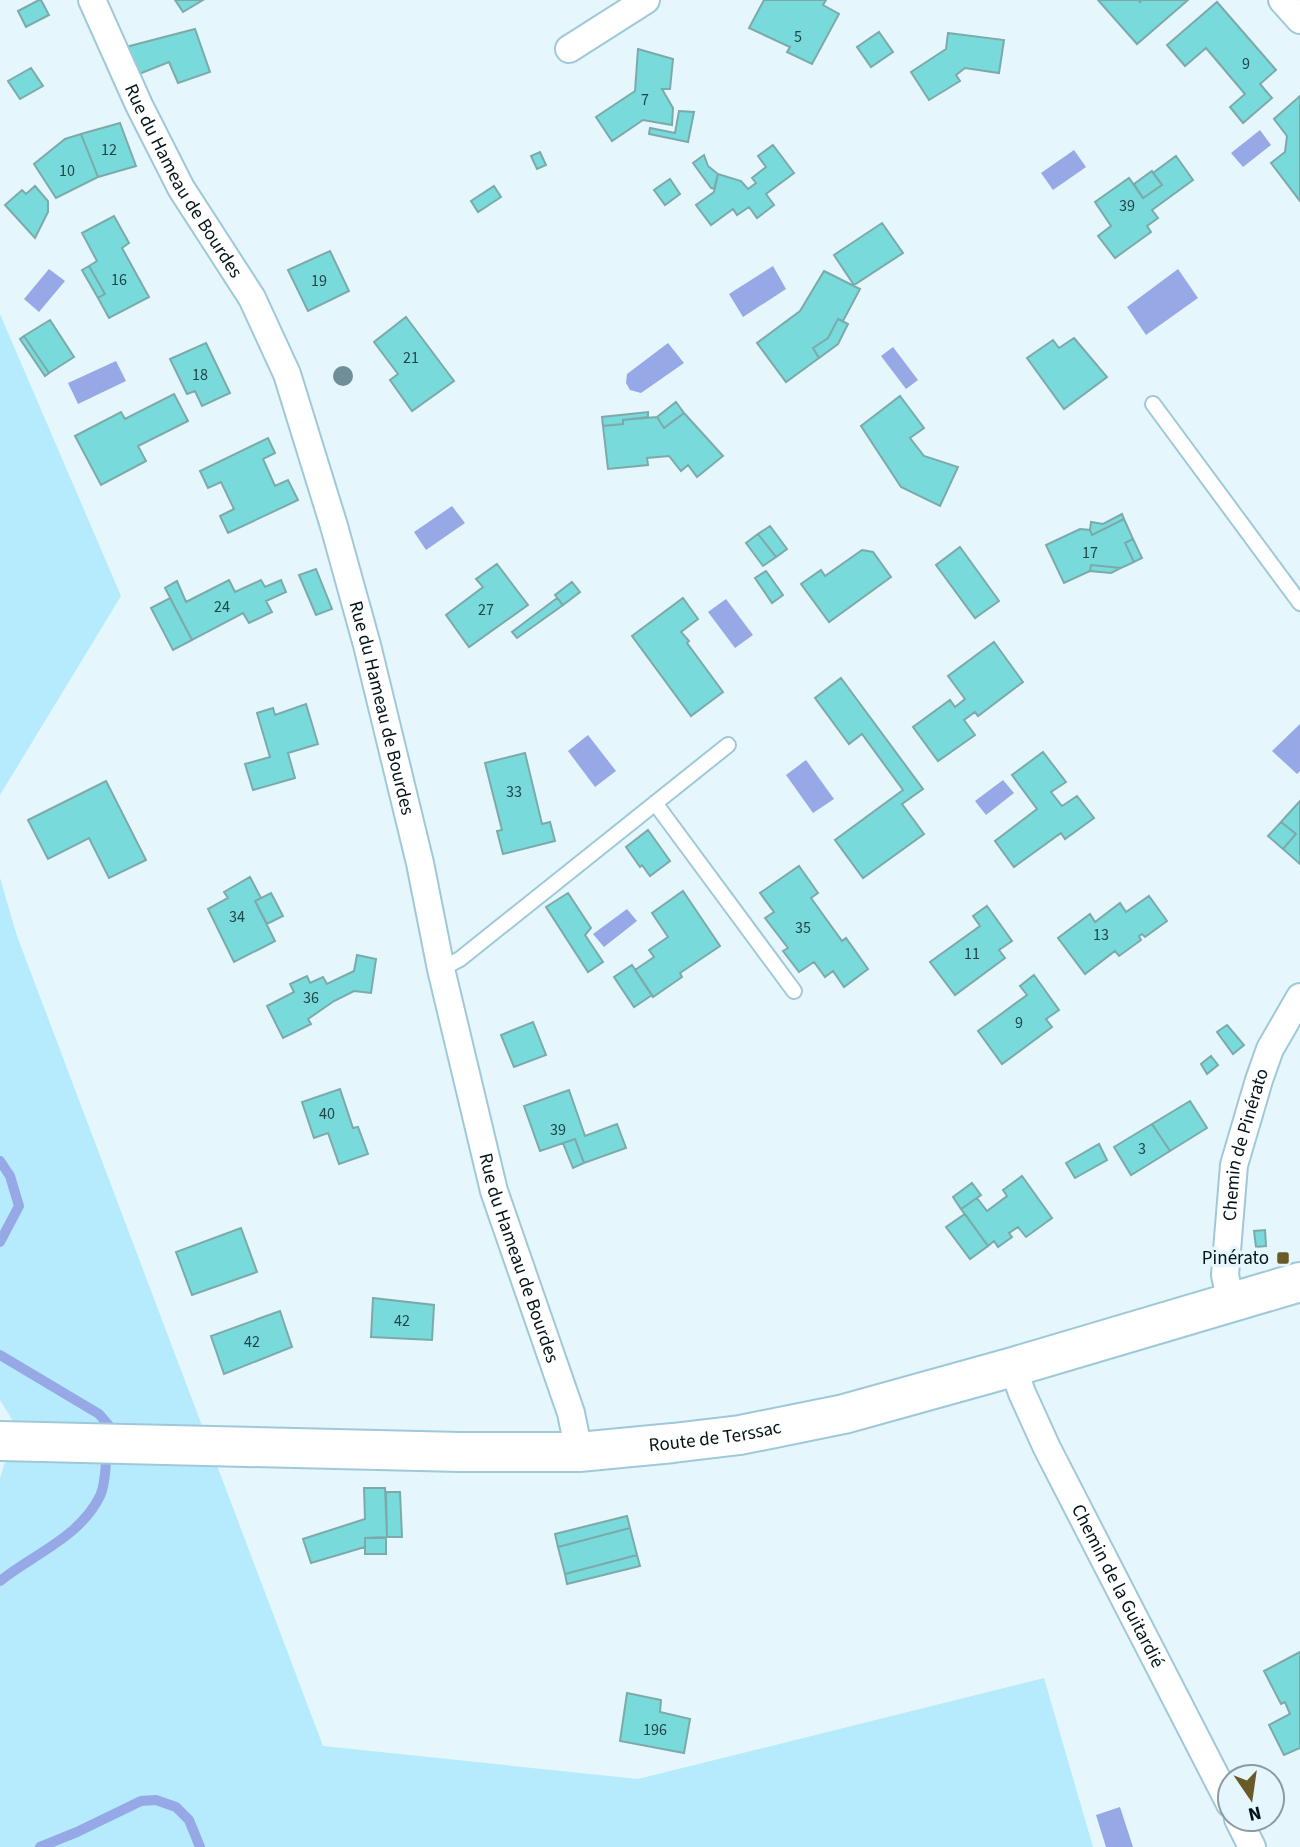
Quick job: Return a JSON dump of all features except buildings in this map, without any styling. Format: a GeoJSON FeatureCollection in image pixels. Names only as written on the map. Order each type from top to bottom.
{"type":"FeatureCollection","features":[{"type":"Feature","properties":{"kind":"street","name":"Rue du Hameau de Bourdes"},"geometry":{"type":"LineString","coordinates":[[92,0],[139,105],[181,188],[252,298],[287,374],[367,645],[420,863],[441,969],[494,1191],[571,1413],[579,1452]]}},
{"type":"Feature","properties":{"kind":"street"},"geometry":{"type":"LineString","coordinates":[[569,49],[646,0]]}},
{"type":"Feature","properties":{"kind":"street"},"geometry":{"type":"LineString","coordinates":[[1282,0],[1300,20]]}},
{"type":"Feature","properties":{"kind":"street","name":"Chemin de Pinérato"},"geometry":{"type":"LineString","coordinates":[[1231,1303],[1225,1275],[1234,1165],[1270,1049],[1300,997]]}},
{"type":"Feature","properties":{"kind":"street","name":"Route de Terssac"},"geometry":{"type":"LineString","coordinates":[[10,1441],[460,1452],[579,1452],[673,1444],[740,1435],[844,1414],[1300,1282]]}},
{"type":"Feature","properties":{"kind":"street","name":"Chemin de la Guitardié"},"geometry":{"type":"LineString","coordinates":[[1013,1367],[1047,1448],[1216,1777]]}},
{"type":"Feature","properties":{"kind":"lane"},"geometry":{"type":"LineString","coordinates":[[1153,404],[1300,603]]}},
{"type":"Feature","properties":{"kind":"lane"},"geometry":{"type":"LineString","coordinates":[[441,969],[460,959],[728,745]]}},
{"type":"Feature","properties":{"kind":"lane"},"geometry":{"type":"LineString","coordinates":[[655,803],[794,991]]}},
{"type":"Feature","properties":{"kind":"shaded area"},"geometry":{"type":"Polygon","coordinates":[[[0,314],[121,596],[0,795],[0,314]]]}},
{"type":"Feature","properties":{"kind":"shaded area"},"geometry":{"type":"Polygon","coordinates":[[[0,878],[17,936],[323,1746],[638,1779],[1044,1678],[1093,1847],[0,1847],[0,1478],[16,1426],[0,1400],[0,878]]]}},
{"type":"Feature","properties":{"kind":"water"},"geometry":{"type":"Polygon","coordinates":[[[1260,130],[1271,145],[1243,167],[1231,153],[1260,130]]]}},
{"type":"Feature","properties":{"kind":"water"},"geometry":{"type":"Polygon","coordinates":[[[1074,150],[1086,167],[1053,190],[1041,173],[1074,150]]]}},
{"type":"Feature","properties":{"kind":"water"},"geometry":{"type":"Polygon","coordinates":[[[773,266],[786,289],[743,317],[729,294],[773,266]]]}},
{"type":"Feature","properties":{"kind":"water"},"geometry":{"type":"Polygon","coordinates":[[[49,269],[65,281],[39,312],[24,299],[49,269]]]}},
{"type":"Feature","properties":{"kind":"water"},"geometry":{"type":"Polygon","coordinates":[[[1178,269],[1198,298],[1146,335],[1127,307],[1178,269]]]}},
{"type":"Feature","properties":{"kind":"water"},"geometry":{"type":"Polygon","coordinates":[[[668,343],[684,363],[641,393],[630,390],[626,383],[627,374],[668,343]]]}},
{"type":"Feature","properties":{"kind":"water"},"geometry":{"type":"Polygon","coordinates":[[[893,347],[918,380],[906,389],[881,356],[893,347]]]}},
{"type":"Feature","properties":{"kind":"water"},"geometry":{"type":"Polygon","coordinates":[[[116,361],[126,381],[78,404],[68,383],[116,361]]]}},
{"type":"Feature","properties":{"kind":"water"},"geometry":{"type":"Polygon","coordinates":[[[452,506],[465,523],[426,550],[414,532],[452,506]]]}},
{"type":"Feature","properties":{"kind":"water"},"geometry":{"type":"Polygon","coordinates":[[[726,599],[753,635],[735,648],[708,612],[726,599]]]}},
{"type":"Feature","properties":{"kind":"water"},"geometry":{"type":"Polygon","coordinates":[[[1300,724],[1300,771],[1297,774],[1272,751],[1300,724]]]}},
{"type":"Feature","properties":{"kind":"water"},"geometry":{"type":"Polygon","coordinates":[[[588,735],[616,771],[595,787],[568,751],[588,735]]]}},
{"type":"Feature","properties":{"kind":"water"},"geometry":{"type":"Polygon","coordinates":[[[806,760],[834,799],[813,813],[786,775],[806,760]]]}},
{"type":"Feature","properties":{"kind":"water"},"geometry":{"type":"Polygon","coordinates":[[[1003,780],[1014,793],[986,815],[975,801],[1003,780]]]}},
{"type":"Feature","properties":{"kind":"water"},"geometry":{"type":"Polygon","coordinates":[[[627,909],[637,921],[604,947],[593,934],[627,909]]]}},
{"type":"Feature","properties":{"kind":"water"},"geometry":{"type":"Polygon","coordinates":[[[1120,1807],[1133,1847],[1106,1847],[1096,1815],[1120,1807]]]}},
{"type":"Feature","properties":{"kind":"waterway"},"geometry":{"type":"LineString","coordinates":[[0,1161],[10,1176],[19,1206],[0,1242]]}},
{"type":"Feature","properties":{"kind":"waterway"},"geometry":{"type":"LineString","coordinates":[[0,1355],[99,1414],[111,1428],[110,1434]]}},
{"type":"Feature","properties":{"kind":"waterway"},"geometry":{"type":"LineString","coordinates":[[0,1581],[81,1523],[100,1496],[107,1452]]}},
{"type":"Feature","properties":{"kind":"waterway"},"geometry":{"type":"LineString","coordinates":[[40,1847],[141,1801],[156,1800],[176,1807],[189,1820],[200,1847]]}},
{"type":"Feature","properties":{"kind":"place","name":"Pinérato"},"geometry":{"type":"Point","coordinates":[1283,1258]}}]}
